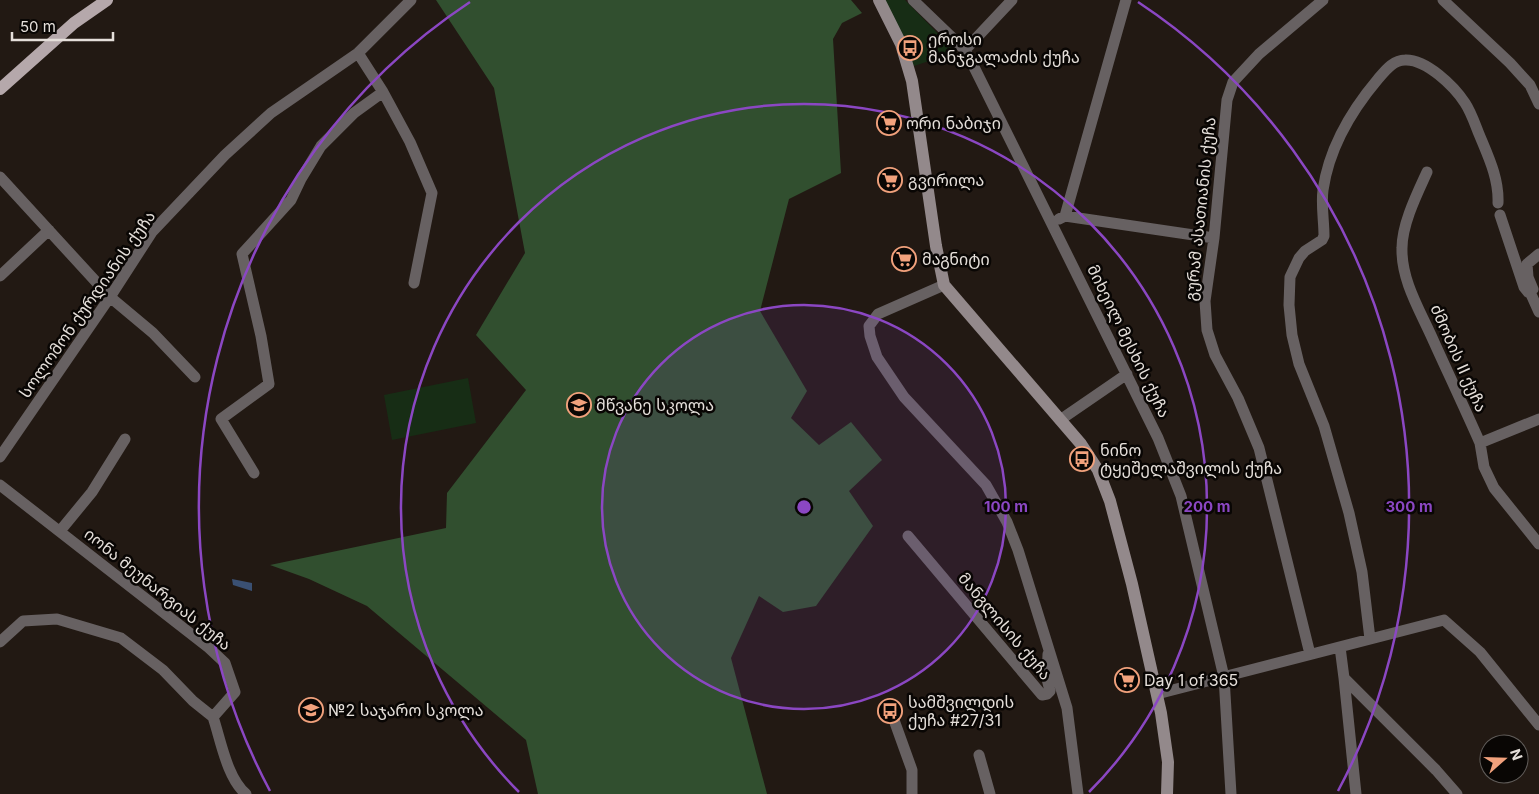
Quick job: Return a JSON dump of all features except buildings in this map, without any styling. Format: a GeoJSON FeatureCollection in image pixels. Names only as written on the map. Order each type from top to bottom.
{"type":"FeatureCollection","features":[{"type":"Feature","properties":{"kind":"main road"},"geometry":{"type":"LineString","coordinates":[[0,89],[74,23],[107,0]]}},
{"type":"Feature","properties":{"kind":"main road"},"geometry":{"type":"LineString","coordinates":[[879,0],[900,44],[912,81],[936,246],[944,285],[1091,458],[1110,501],[1132,584],[1157,694],[1168,762],[1167,794]]}},
{"type":"Feature","properties":{"kind":"street","name":"სოლომონ ქურდიანის ქუჩა"},"geometry":{"type":"LineString","coordinates":[[0,457],[110,297],[152,232],[225,155],[271,113],[358,53],[411,0]]}},
{"type":"Feature","properties":{"kind":"street","name":"მიხეილ მესხის ქუჩა"},"geometry":{"type":"LineString","coordinates":[[913,0],[965,50],[1053,222],[1127,374],[1158,438],[1182,496],[1224,677],[1230,794]]}},
{"type":"Feature","properties":{"kind":"street"},"geometry":{"type":"LineString","coordinates":[[965,50],[1012,0]]}},
{"type":"Feature","properties":{"kind":"street"},"geometry":{"type":"LineString","coordinates":[[1065,216],[1126,0]]}},
{"type":"Feature","properties":{"kind":"street","name":"გურამ ასათიანის ქუჩა"},"geometry":{"type":"LineString","coordinates":[[1310,654],[1259,448],[1207,330],[1205,301],[1214,238],[1227,100],[1233,82],[1308,5],[1323,0]]}},
{"type":"Feature","properties":{"kind":"street"},"geometry":{"type":"LineString","coordinates":[[1443,0],[1515,69],[1530,86],[1539,104]]}},
{"type":"Feature","properties":{"kind":"street"},"geometry":{"type":"LineString","coordinates":[[358,53],[383,92],[410,142],[432,193],[414,283]]}},
{"type":"Feature","properties":{"kind":"street"},"geometry":{"type":"LineString","coordinates":[[1370,639],[1362,572],[1350,513],[1324,426],[1299,364],[1292,335],[1289,305],[1290,277],[1299,258],[1305,251],[1322,240],[1324,236],[1323,191],[1328,167],[1344,128],[1364,95],[1388,67],[1404,60],[1424,65],[1438,74],[1465,102],[1494,173],[1498,191],[1498,203]]}},
{"type":"Feature","properties":{"kind":"street"},"geometry":{"type":"LineString","coordinates":[[254,472],[221,419],[270,384],[242,254],[291,200],[321,146],[354,113],[383,92]]}},
{"type":"Feature","properties":{"kind":"street","name":"ძმობის II ქუჩა"},"geometry":{"type":"LineString","coordinates":[[1427,172],[1407,225],[1402,246],[1403,269],[1415,300],[1480,443],[1484,467],[1494,488],[1539,544]]}},
{"type":"Feature","properties":{"kind":"street"},"geometry":{"type":"LineString","coordinates":[[0,177],[110,297],[153,333],[196,377]]}},
{"type":"Feature","properties":{"kind":"street"},"geometry":{"type":"LineString","coordinates":[[1500,215],[1524,287],[1526,291],[1530,292],[1539,312]]}},
{"type":"Feature","properties":{"kind":"street"},"geometry":{"type":"LineString","coordinates":[[1053,222],[1065,216],[1214,238]]}},
{"type":"Feature","properties":{"kind":"street"},"geometry":{"type":"LineString","coordinates":[[0,276],[49,230]]}},
{"type":"Feature","properties":{"kind":"street"},"geometry":{"type":"LineString","coordinates":[[1530,292],[1533,289],[1528,277],[1527,264],[1539,254]]}},
{"type":"Feature","properties":{"kind":"street"},"geometry":{"type":"LineString","coordinates":[[944,285],[878,314],[869,326],[870,336],[877,357],[904,397],[986,485],[1007,522],[1018,550],[1066,708],[1078,794]]}},
{"type":"Feature","properties":{"kind":"street"},"geometry":{"type":"LineString","coordinates":[[1060,420],[1127,374]]}},
{"type":"Feature","properties":{"kind":"street"},"geometry":{"type":"LineString","coordinates":[[1480,443],[1539,419]]}},
{"type":"Feature","properties":{"kind":"street"},"geometry":{"type":"LineString","coordinates":[[60,531],[92,492],[125,439]]}},
{"type":"Feature","properties":{"kind":"street","name":"იონა მეუნარგიას ქუჩა"},"geometry":{"type":"LineString","coordinates":[[0,485],[209,648],[224,663],[235,692],[213,717]]}},
{"type":"Feature","properties":{"kind":"street","name":"მანგლისის ქუჩა"},"geometry":{"type":"LineString","coordinates":[[908,536],[1042,694],[1047,694],[1050,691],[1047,679],[1048,645]]}},
{"type":"Feature","properties":{"kind":"street"},"geometry":{"type":"LineString","coordinates":[[0,642],[23,621],[57,619],[121,638],[163,670],[193,701],[213,717],[230,771],[238,787],[246,794]]}},
{"type":"Feature","properties":{"kind":"street"},"geometry":{"type":"LineString","coordinates":[[1157,694],[1444,620],[1480,652],[1539,725]]}},
{"type":"Feature","properties":{"kind":"street"},"geometry":{"type":"LineString","coordinates":[[1340,647],[1356,794]]}},
{"type":"Feature","properties":{"kind":"street"},"geometry":{"type":"LineString","coordinates":[[1344,678],[1436,770],[1457,794]]}},
{"type":"Feature","properties":{"kind":"street"},"geometry":{"type":"LineString","coordinates":[[894,720],[912,770],[912,794]]}},
{"type":"Feature","properties":{"kind":"street"},"geometry":{"type":"LineString","coordinates":[[978,755],[990,794]]}},
{"type":"Feature","properties":{"kind":"green space","name":"მწვანე სკოლა"},"geometry":{"type":"Polygon","coordinates":[[[436,0],[851,0],[862,13],[842,23],[833,39],[841,173],[789,199],[760,311],[807,391],[791,418],[819,445],[851,422],[882,460],[849,491],[873,526],[816,606],[783,612],[759,596],[731,658],[767,794],[538,794],[526,740],[367,606],[309,579],[270,565],[446,528],[447,493],[526,390],[476,335],[525,253],[494,88],[436,0]]]}},
{"type":"Feature","properties":{"kind":"green space"},"geometry":{"type":"Polygon","coordinates":[[[883,0],[905,0],[956,52],[914,66],[883,0]]]}},
{"type":"Feature","properties":{"kind":"green space"},"geometry":{"type":"Polygon","coordinates":[[[468,378],[476,423],[392,440],[384,395],[468,378]]]}},
{"type":"Feature","properties":{"kind":"water"},"geometry":{"type":"Polygon","coordinates":[[[232,579],[252,583],[252,591],[233,585],[232,579]]]}},
{"type":"Feature","properties":{"kind":"place","name":"ეროსი მანჯგალაძის ქუჩა"},"geometry":{"type":"Point","coordinates":[910,48]}},
{"type":"Feature","properties":{"kind":"place","name":"ორი ნაბიჯი"},"geometry":{"type":"Point","coordinates":[889,123]}},
{"type":"Feature","properties":{"kind":"place","name":"გვირილა"},"geometry":{"type":"Point","coordinates":[890,180]}},
{"type":"Feature","properties":{"kind":"place","name":"მაგნიტი"},"geometry":{"type":"Point","coordinates":[904,259]}},
{"type":"Feature","properties":{"kind":"place","name":"მწვანე სკოლა"},"geometry":{"type":"Point","coordinates":[579,405]}},
{"type":"Feature","properties":{"kind":"place","name":"ნინო ტყეშელაშვილის ქუჩა"},"geometry":{"type":"Point","coordinates":[1082,459]}},
{"type":"Feature","properties":{"kind":"place","name":"Day 1 of 365"},"geometry":{"type":"Point","coordinates":[1127,680]}},
{"type":"Feature","properties":{"kind":"place","name":"№2 საჯარო სკოლა"},"geometry":{"type":"Point","coordinates":[311,710]}},
{"type":"Feature","properties":{"kind":"place","name":"სამშვილდის ქუჩა #27/31"},"geometry":{"type":"Point","coordinates":[890,711]}}]}
